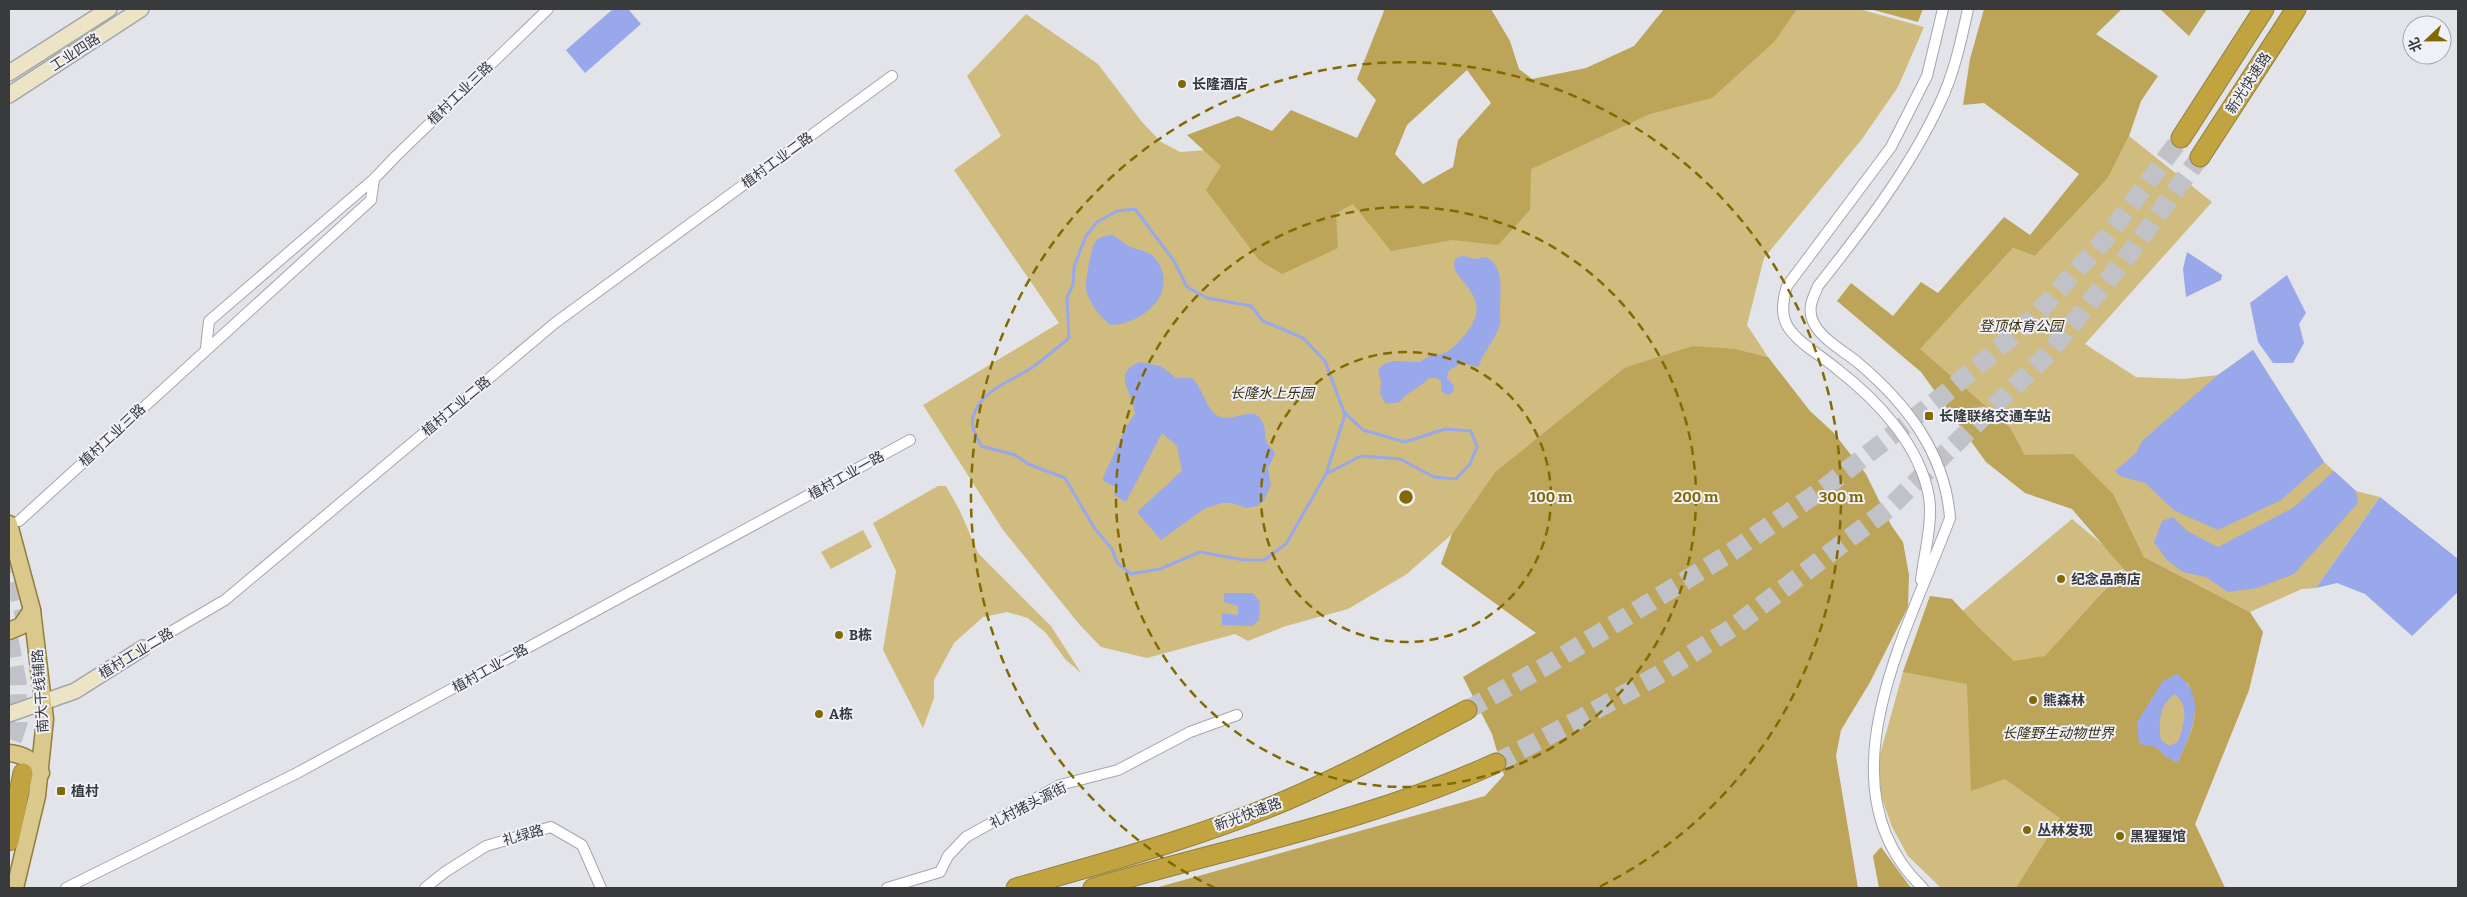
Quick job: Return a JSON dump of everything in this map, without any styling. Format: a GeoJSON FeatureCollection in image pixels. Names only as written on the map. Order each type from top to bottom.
{"type":"FeatureCollection","features":[{"type":"Feature","properties":{"kind":"highway","name":"新光快速路"},"geometry":{"type":"LineString","coordinates":[[2181,138],[2264,9]]}},
{"type":"Feature","properties":{"kind":"highway","name":"新光快速路"},"geometry":{"type":"LineString","coordinates":[[2200,157],[2296,9]]}},
{"type":"Feature","properties":{"kind":"highway","name":"新光快速路"},"geometry":{"type":"LineString","coordinates":[[1016,888],[1206,830],[1286,800],[1334,779],[1467,710]]}},
{"type":"Feature","properties":{"kind":"highway","name":"新光快速路"},"geometry":{"type":"LineString","coordinates":[[1092,888],[1368,812],[1439,788],[1496,762]]}},
{"type":"Feature","properties":{"kind":"highway"},"geometry":{"type":"LineString","coordinates":[[9,841],[32,773]]}},
{"type":"Feature","properties":{"kind":"main road","name":"南大干线辅路"},"geometry":{"type":"LineString","coordinates":[[14,523],[32,610],[44,702],[45,732],[32,773],[33,817],[15,888]]}},
{"type":"Feature","properties":{"kind":"main road"},"geometry":{"type":"LineString","coordinates":[[9,631],[21,626],[32,610]]}},
{"type":"Feature","properties":{"kind":"main road"},"geometry":{"type":"LineString","coordinates":[[9,753],[24,757],[32,762],[32,773]]}},
{"type":"Feature","properties":{"kind":"street","name":"工业四路"},"geometry":{"type":"LineString","coordinates":[[15,69],[109,9]]}},
{"type":"Feature","properties":{"kind":"street","name":"工业四路"},"geometry":{"type":"LineString","coordinates":[[9,95],[141,9]]}},
{"type":"Feature","properties":{"kind":"street","name":"植村工业三路"},"geometry":{"type":"LineString","coordinates":[[206,348],[209,321],[374,179],[548,9]]}},
{"type":"Feature","properties":{"kind":"street"},"geometry":{"type":"LineString","coordinates":[[1919,595],[1930,519],[1929,496],[1920,470],[1905,441],[1877,405],[1849,378],[1796,336],[1788,326],[1784,314],[1783,300],[1787,286],[1891,146],[1927,76],[1943,9]]}},
{"type":"Feature","properties":{"kind":"street"},"geometry":{"type":"LineString","coordinates":[[1923,888],[1907,874],[1888,842],[1877,812],[1872,771],[1886,681],[1950,518],[1948,494],[1941,469],[1928,442],[1909,413],[1866,370],[1821,333],[1812,320],[1810,305],[1818,286],[1895,182],[1941,103],[1956,61],[1968,9]]}},
{"type":"Feature","properties":{"kind":"street"},"geometry":{"type":"LineString","coordinates":[[15,69],[31,81]]}},
{"type":"Feature","properties":{"kind":"street","name":"植村工业二路"},"geometry":{"type":"LineString","coordinates":[[9,714],[75,691],[225,600],[555,323],[892,76]]}},
{"type":"Feature","properties":{"kind":"street","name":"植村工业三路"},"geometry":{"type":"LineString","coordinates":[[14,523],[371,200],[374,179]]}},
{"type":"Feature","properties":{"kind":"street","name":"植村工业一路"},"geometry":{"type":"LineString","coordinates":[[66,888],[297,774],[910,440]]}},
{"type":"Feature","properties":{"kind":"street","name":"礼村猪头源街"},"geometry":{"type":"LineString","coordinates":[[887,888],[940,872],[948,856],[966,838],[1060,785],[1118,770],[1190,732],[1237,715]]}},
{"type":"Feature","properties":{"kind":"street","name":"礼绿路"},"geometry":{"type":"LineString","coordinates":[[425,888],[445,872],[486,846],[551,827],[582,845],[601,888]]}},
{"type":"Feature","properties":{"kind":"green space"},"geometry":{"type":"Polygon","coordinates":[[[1382,9],[1491,9],[1510,41],[1519,69],[1532,79],[1586,68],[1634,46],[1664,9],[1797,9],[1774,42],[1712,98],[1650,114],[1531,169],[1530,210],[1498,245],[1452,240],[1391,251],[1353,204],[1336,213],[1338,248],[1282,274],[1259,260],[1206,190],[1221,166],[1187,135],[1238,116],[1272,131],[1291,110],[1357,138],[1376,100],[1357,79],[1384,11],[1382,9]],[[1467,70],[1407,125],[1395,154],[1423,184],[1453,167],[1458,140],[1491,103],[1467,70]]]}},
{"type":"Feature","properties":{"kind":"green space","name":"长隆水上乐园"},"geometry":{"type":"Polygon","coordinates":[[[1732,9],[1859,9],[1924,27],[1898,87],[1862,139],[1764,258],[1747,325],[1768,357],[1736,349],[1624,368],[1495,472],[1452,534],[1407,574],[1348,609],[1286,626],[1248,641],[1235,634],[1147,658],[1101,647],[1079,624],[1003,530],[923,405],[1059,323],[954,170],[1001,136],[967,76],[1026,14],[1098,64],[1142,122],[1161,142],[1180,152],[1207,150],[1421,198],[1732,9]]]}},
{"type":"Feature","properties":{"kind":"green space"},"geometry":{"type":"Polygon","coordinates":[[[1870,9],[1923,9],[1918,22],[1870,9]]]}},
{"type":"Feature","properties":{"kind":"green space"},"geometry":{"type":"Polygon","coordinates":[[[1984,9],[2122,9],[2096,34],[2158,76],[2141,101],[2129,136],[2108,178],[2035,256],[2013,248],[1920,349],[2010,427],[2025,455],[2073,454],[2114,495],[2144,557],[2250,612],[2263,632],[2249,690],[2195,824],[2225,888],[2016,888],[2060,818],[2005,779],[1971,791],[1967,684],[1903,672],[1930,596],[1952,599],[2014,661],[2045,656],[2102,593],[2126,572],[2072,509],[2025,493],[1986,462],[1921,372],[1837,301],[1851,283],[1893,316],[1921,282],[1938,293],[2004,217],[2030,235],[2079,174],[1984,103],[1963,105],[1970,59],[1984,9]],[[2188,682],[2151,698],[2156,747],[2165,756],[2178,763],[2191,732],[2195,715],[2188,682]]]}},
{"type":"Feature","properties":{"kind":"green space"},"geometry":{"type":"Polygon","coordinates":[[[2160,9],[2207,9],[2189,36],[2160,9]]]}},
{"type":"Feature","properties":{"kind":"green space","name":"登顶体育公园"},"geometry":{"type":"Polygon","coordinates":[[[2129,136],[2212,202],[2085,344],[2136,377],[2183,379],[2218,375],[2253,350],[2324,462],[2356,491],[2380,497],[2316,588],[2302,589],[2250,612],[2144,557],[2114,495],[2025,455],[2010,427],[1919,349],[2013,248],[2035,256],[2108,178],[2129,136]]]}},
{"type":"Feature","properties":{"kind":"green space"},"geometry":{"type":"Polygon","coordinates":[[[1693,346],[1736,349],[1768,357],[1810,411],[1833,432],[1866,474],[1891,525],[1903,542],[1909,575],[1908,607],[1869,684],[1841,730],[1836,756],[1858,888],[1155,888],[1485,796],[1504,775],[1492,734],[1463,677],[1536,633],[1441,564],[1452,534],[1495,472],[1624,368],[1693,346]]]}},
{"type":"Feature","properties":{"kind":"green space"},"geometry":{"type":"Polygon","coordinates":[[[938,486],[946,486],[960,511],[978,553],[1051,626],[1081,673],[1065,659],[1046,633],[1028,618],[1007,612],[983,617],[954,643],[934,680],[934,698],[923,728],[883,650],[896,571],[873,523],[938,486]]]}},
{"type":"Feature","properties":{"kind":"green space","name":"长隆野生动物世界"},"geometry":{"type":"Polygon","coordinates":[[[2072,519],[2108,549],[2155,612],[2237,663],[2249,690],[2195,824],[2225,888],[1941,888],[1908,856],[1892,827],[1880,793],[1879,758],[1903,672],[1930,596],[1954,618],[2072,519]]]}},
{"type":"Feature","properties":{"kind":"green space"},"geometry":{"type":"Polygon","coordinates":[[[863,530],[872,547],[831,569],[821,552],[863,530]]]}},
{"type":"Feature","properties":{"kind":"green space"},"geometry":{"type":"Polygon","coordinates":[[[1881,847],[1911,888],[1879,888],[1873,856],[1881,847]]]}},
{"type":"Feature","properties":{"kind":"water"},"geometry":{"type":"Polygon","coordinates":[[[613,9],[628,9],[641,24],[585,73],[566,50],[613,9]]]}},
{"type":"Feature","properties":{"kind":"water"},"geometry":{"type":"Polygon","coordinates":[[[1113,235],[1128,246],[1148,253],[1155,258],[1163,274],[1163,286],[1160,296],[1144,314],[1122,324],[1110,325],[1092,304],[1087,294],[1086,285],[1093,245],[1101,237],[1113,235]]]}},
{"type":"Feature","properties":{"kind":"water"},"geometry":{"type":"Polygon","coordinates":[[[2187,252],[2222,275],[2221,280],[2186,297],[2183,269],[2187,252]]]}},
{"type":"Feature","properties":{"kind":"water"},"geometry":{"type":"Polygon","coordinates":[[[1464,256],[1475,259],[1486,257],[1492,261],[1499,273],[1501,288],[1498,330],[1478,367],[1462,363],[1449,370],[1447,378],[1454,386],[1453,392],[1448,395],[1441,391],[1441,381],[1437,378],[1429,378],[1406,395],[1400,402],[1386,404],[1380,394],[1381,382],[1378,370],[1382,366],[1398,361],[1420,362],[1427,357],[1444,353],[1460,341],[1474,321],[1477,308],[1474,297],[1456,272],[1454,264],[1458,257],[1464,256]]]}},
{"type":"Feature","properties":{"kind":"water"},"geometry":{"type":"Polygon","coordinates":[[[2287,275],[2306,313],[2299,324],[2304,343],[2293,363],[2273,363],[2258,342],[2250,303],[2287,275]]]}},
{"type":"Feature","properties":{"kind":"water"},"geometry":{"type":"Polygon","coordinates":[[[2253,350],[2324,462],[2281,500],[2218,530],[2175,511],[2145,483],[2120,476],[2115,471],[2136,453],[2142,441],[2218,375],[2253,350]]]}},
{"type":"Feature","properties":{"kind":"water"},"geometry":{"type":"Polygon","coordinates":[[[1140,362],[1161,366],[1176,378],[1192,378],[1199,386],[1211,410],[1221,417],[1228,418],[1254,414],[1259,417],[1264,425],[1266,441],[1275,454],[1268,468],[1271,485],[1264,500],[1257,506],[1247,508],[1231,503],[1222,503],[1204,509],[1161,540],[1137,512],[1182,471],[1177,446],[1162,433],[1126,502],[1114,495],[1117,488],[1102,480],[1127,425],[1135,414],[1125,378],[1126,372],[1140,362]]]}},
{"type":"Feature","properties":{"kind":"water"},"geometry":{"type":"Polygon","coordinates":[[[2334,471],[2356,491],[2358,503],[2294,574],[2257,588],[2228,592],[2206,577],[2183,572],[2167,560],[2154,542],[2162,521],[2173,517],[2187,531],[2218,547],[2293,508],[2334,471]]]}},
{"type":"Feature","properties":{"kind":"water"},"geometry":{"type":"Polygon","coordinates":[[[2380,497],[2458,559],[2458,592],[2412,636],[2365,594],[2337,583],[2316,588],[2380,497]]]}},
{"type":"Feature","properties":{"kind":"water"},"geometry":{"type":"Polygon","coordinates":[[[1224,593],[1253,593],[1260,602],[1259,620],[1252,626],[1222,625],[1222,613],[1238,615],[1238,606],[1224,602],[1224,593]]]}},
{"type":"Feature","properties":{"kind":"water"},"geometry":{"type":"Polygon","coordinates":[[[2177,674],[2187,683],[2193,694],[2195,705],[2192,728],[2178,763],[2165,756],[2156,747],[2139,744],[2137,722],[2163,681],[2177,674]],[[2175,694],[2169,699],[2161,715],[2161,740],[2169,746],[2178,742],[2184,723],[2183,705],[2175,694]]]}},
{"type":"Feature","properties":{"kind":"waterway"},"geometry":{"type":"LineString","coordinates":[[1135,209],[1174,261],[1187,287],[1207,298],[1251,306],[1263,321],[1303,338],[1325,361],[1345,415],[1326,474],[1286,544],[1264,560],[1244,560],[1200,552],[1160,569],[1131,574],[1117,563],[1112,549],[1095,529],[1065,478],[1028,464],[1015,455],[981,446],[974,432],[972,421],[982,400],[998,387],[1033,367],[1069,338],[1067,297],[1073,285],[1074,267],[1086,236],[1097,222],[1117,211],[1135,209]]}},
{"type":"Feature","properties":{"kind":"waterway"},"geometry":{"type":"LineString","coordinates":[[1326,474],[1361,456],[1400,459],[1434,477],[1456,479],[1470,464],[1477,447],[1471,431],[1445,429],[1405,442],[1363,430],[1344,412]]}},
{"type":"Feature","properties":{"kind":"tunnel"},"geometry":{"type":"LineString","coordinates":[[1467,710],[1551,663],[1730,553],[1823,489],[1946,393],[2031,320],[2106,238],[2181,138]]}},
{"type":"Feature","properties":{"kind":"tunnel"},"geometry":{"type":"LineString","coordinates":[[1496,763],[1660,674],[1732,628],[1889,508],[2048,354],[2130,253],[2200,157]]}},
{"type":"Feature","properties":{"kind":"tunnel"},"geometry":{"type":"LineString","coordinates":[[9,554],[29,634]]}},
{"type":"Feature","properties":{"kind":"tunnel"},"geometry":{"type":"LineString","coordinates":[[9,639],[17,682],[18,723],[9,750]]}},
{"type":"Feature","properties":{"kind":"place","name":"长隆酒店"},"geometry":{"type":"Point","coordinates":[1182,84]}},
{"type":"Feature","properties":{"kind":"place","name":"长隆联络交通车站"},"geometry":{"type":"Point","coordinates":[1929,416]}},
{"type":"Feature","properties":{"kind":"place","name":"纪念品商店"},"geometry":{"type":"Point","coordinates":[2061,579]}},
{"type":"Feature","properties":{"kind":"place","name":"B栋"},"geometry":{"type":"Point","coordinates":[839,635]}},
{"type":"Feature","properties":{"kind":"place","name":"熊森林"},"geometry":{"type":"Point","coordinates":[2033,700]}},
{"type":"Feature","properties":{"kind":"place","name":"A栋"},"geometry":{"type":"Point","coordinates":[819,714]}},
{"type":"Feature","properties":{"kind":"place","name":"植村"},"geometry":{"type":"Point","coordinates":[61,791]}},
{"type":"Feature","properties":{"kind":"place","name":"丛林发现"},"geometry":{"type":"Point","coordinates":[2027,830]}},
{"type":"Feature","properties":{"kind":"place","name":"黑猩猩馆"},"geometry":{"type":"Point","coordinates":[2120,836]}}]}
